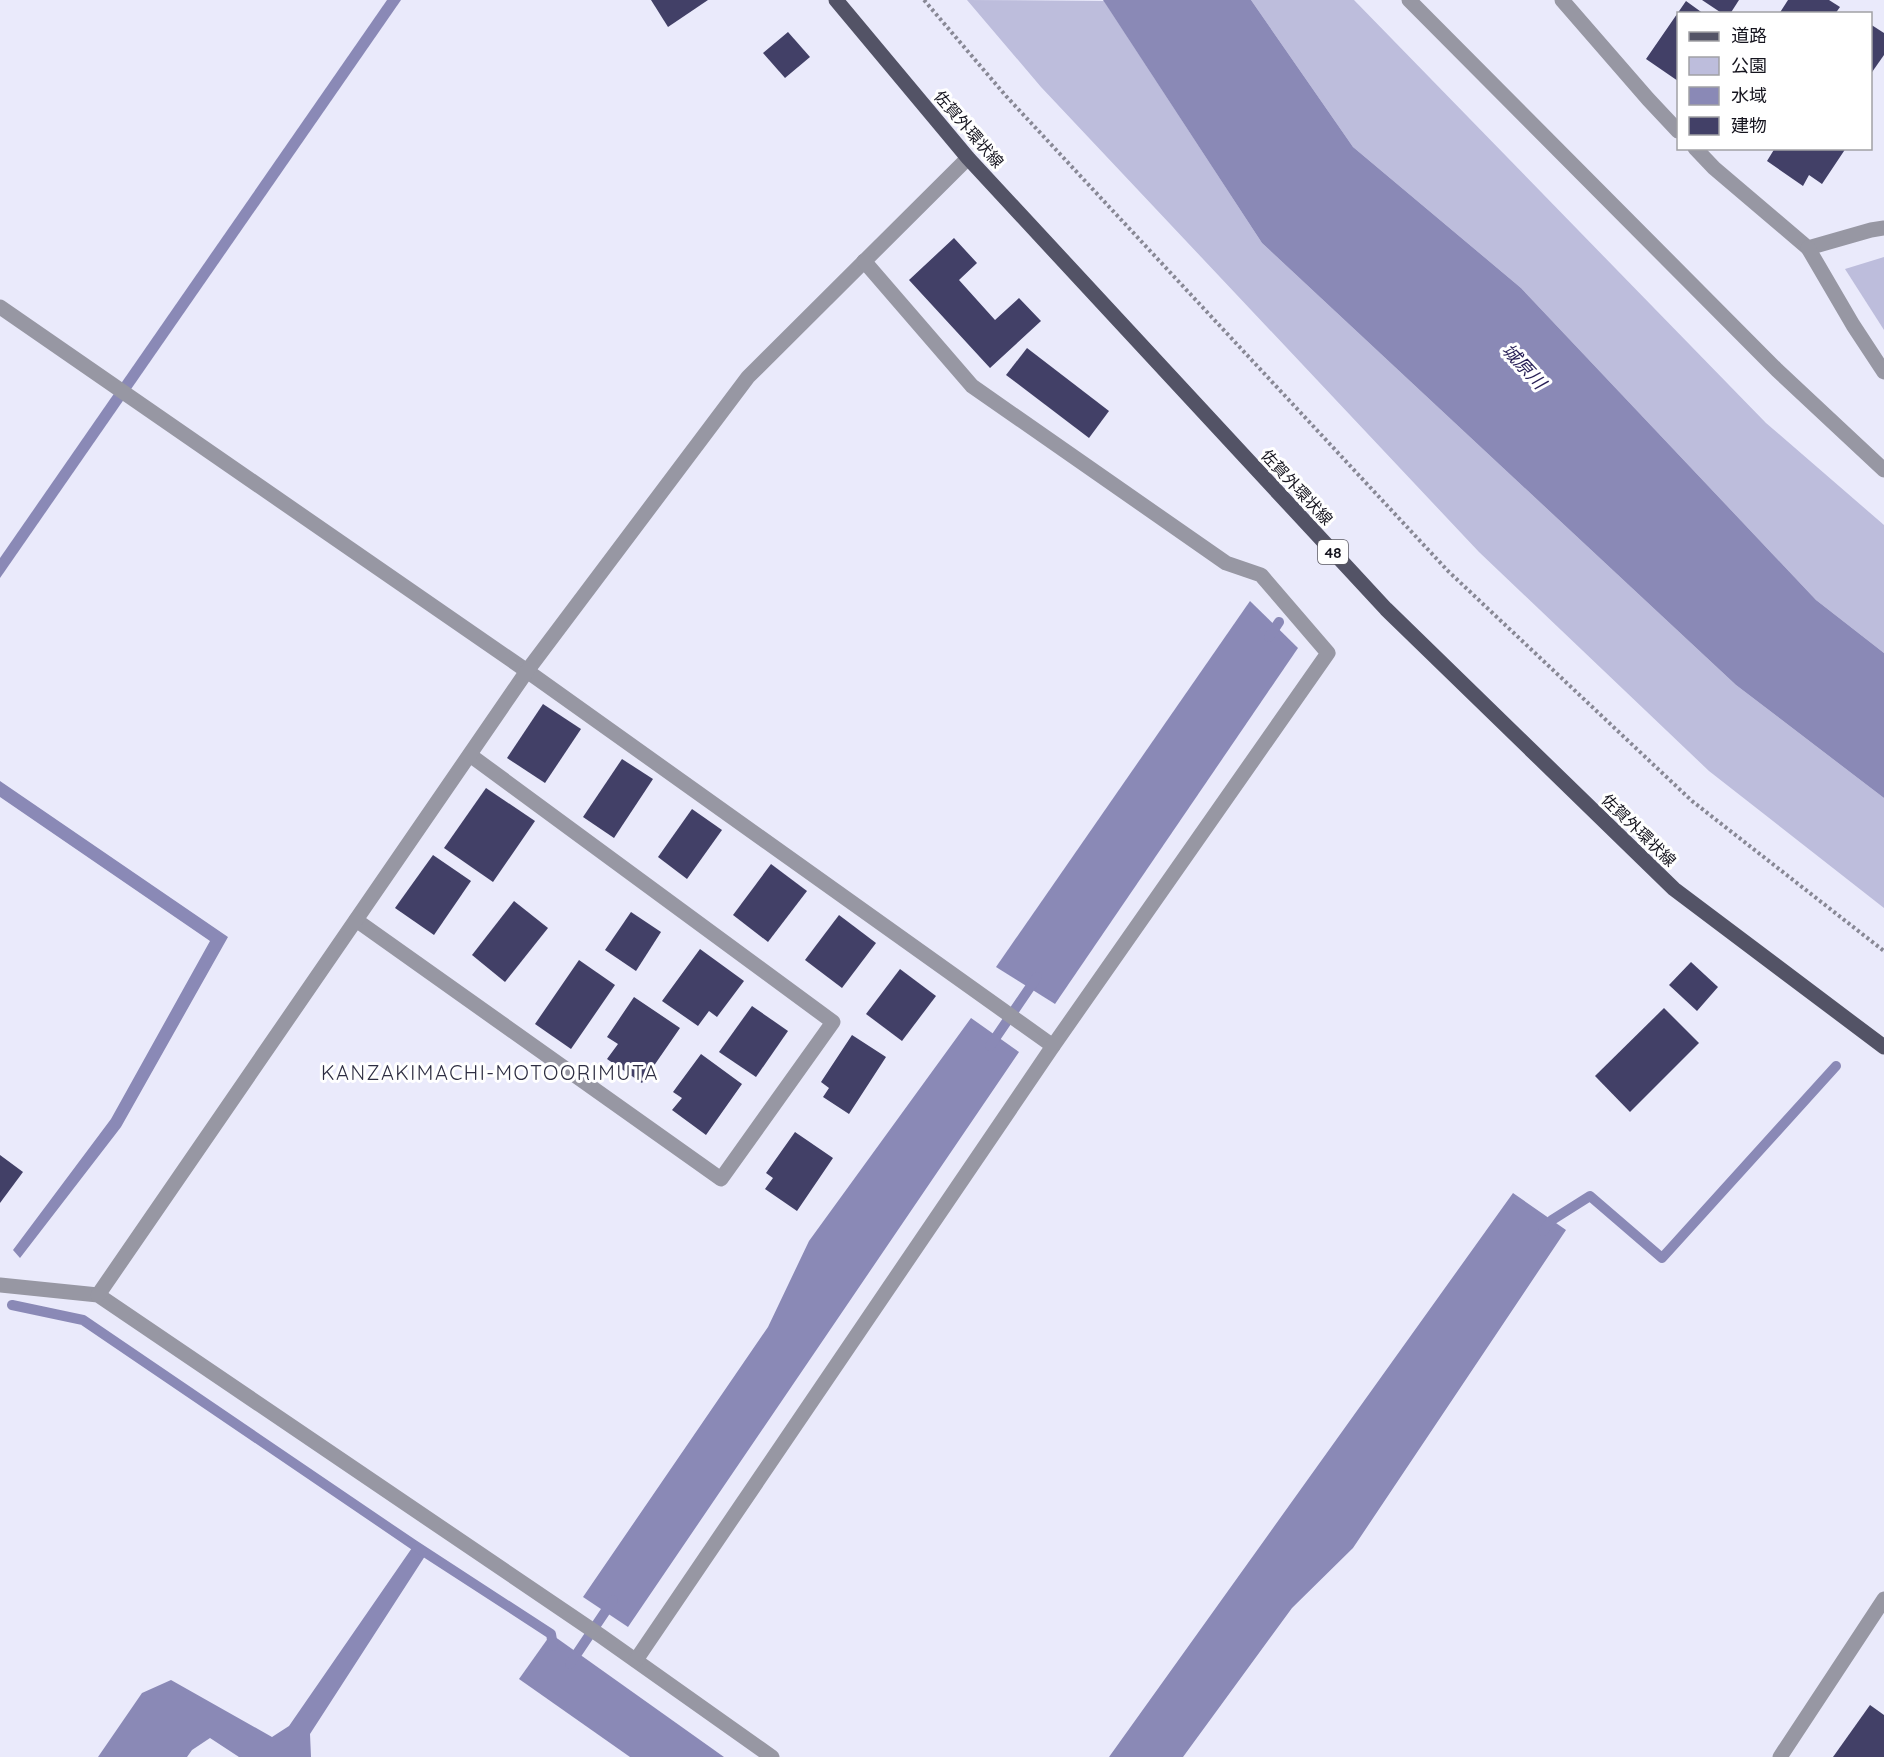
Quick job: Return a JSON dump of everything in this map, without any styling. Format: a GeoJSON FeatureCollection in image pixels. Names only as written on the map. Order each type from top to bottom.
{"type":"FeatureCollection","features":[{"type":"Feature","properties":{"kind":"main road","name":"佐賀外環状線"},"geometry":{"type":"LineString","coordinates":[[836,0],[968,158],[1386,609],[1674,889],[1884,1047]]}},
{"type":"Feature","properties":{"kind":"street"},"geometry":{"type":"LineString","coordinates":[[1409,0],[1777,370],[1884,470]]}},
{"type":"Feature","properties":{"kind":"street"},"geometry":{"type":"LineString","coordinates":[[1562,0],[1647,99],[1677,130]]}},
{"type":"Feature","properties":{"kind":"street"},"geometry":{"type":"LineString","coordinates":[[1697,150],[1714,168],[1808,248],[1853,325],[1884,372]]}},
{"type":"Feature","properties":{"kind":"street"},"geometry":{"type":"LineString","coordinates":[[98,1295],[527,671],[748,377],[968,158]]}},
{"type":"Feature","properties":{"kind":"street"},"geometry":{"type":"LineString","coordinates":[[1808,248],[1884,228]]}},
{"type":"Feature","properties":{"kind":"street"},"geometry":{"type":"LineString","coordinates":[[636,1660],[1053,1046],[1328,653],[1261,575],[1226,563],[972,386],[864,261]]}},
{"type":"Feature","properties":{"kind":"street"},"geometry":{"type":"LineString","coordinates":[[0,307],[527,671],[1053,1046]]}},
{"type":"Feature","properties":{"kind":"street"},"geometry":{"type":"LineString","coordinates":[[356,920],[721,1179],[833,1022],[470,755]]}},
{"type":"Feature","properties":{"kind":"street"},"geometry":{"type":"LineString","coordinates":[[0,1285],[98,1295],[602,1636],[772,1757]]}},
{"type":"Feature","properties":{"kind":"street"},"geometry":{"type":"LineString","coordinates":[[1780,1757],[1884,1599]]}},
{"type":"Feature","properties":{"kind":"path"},"geometry":{"type":"LineString","coordinates":[[924,0],[1006,96],[1448,571],[1692,801],[1884,951]]}},
{"type":"Feature","properties":{"kind":"green space"},"geometry":{"type":"Polygon","coordinates":[[[967,0],[1104,1],[1262,243],[1736,685],[1884,798],[1884,908],[1709,771],[1479,552],[1041,87],[967,0]]]}},
{"type":"Feature","properties":{"kind":"green space"},"geometry":{"type":"Polygon","coordinates":[[[1251,0],[1354,0],[1766,423],[1884,525],[1884,653],[1816,600],[1521,288],[1353,147],[1251,0]]]}},
{"type":"Feature","properties":{"kind":"green space"},"geometry":{"type":"Polygon","coordinates":[[[1884,257],[1884,330],[1845,269],[1884,257]]]}},
{"type":"Feature","properties":{"kind":"water"},"geometry":{"type":"Polygon","coordinates":[[[387,0],[401,0],[0,578],[0,558],[387,0]]]}},
{"type":"Feature","properties":{"kind":"water","name":"城原川"},"geometry":{"type":"Polygon","coordinates":[[[1103,0],[1251,0],[1353,147],[1521,288],[1816,600],[1884,653],[1884,798],[1736,685],[1262,243],[1103,0]]]}},
{"type":"Feature","properties":{"kind":"water"},"geometry":{"type":"Polygon","coordinates":[[[1250,601],[1298,648],[1055,1004],[996,967],[1250,601]]]}},
{"type":"Feature","properties":{"kind":"water"},"geometry":{"type":"Polygon","coordinates":[[[0,781],[228,937],[121,1127],[20,1258],[13,1250],[111,1119],[210,941],[0,797],[0,781]]]}},
{"type":"Feature","properties":{"kind":"water"},"geometry":{"type":"Polygon","coordinates":[[[971,1018],[1019,1052],[628,1627],[583,1597],[768,1327],[809,1241],[971,1018]]]}},
{"type":"Feature","properties":{"kind":"water"},"geometry":{"type":"Polygon","coordinates":[[[1513,1193],[1566,1230],[1353,1548],[1292,1608],[1183,1757],[1109,1757],[1513,1193]]]}},
{"type":"Feature","properties":{"kind":"water"},"geometry":{"type":"Polygon","coordinates":[[[414,1545],[427,1553],[310,1734],[311,1757],[239,1757],[210,1738],[192,1750],[187,1757],[98,1757],[142,1693],[171,1680],[272,1737],[289,1726],[414,1545]]]}},
{"type":"Feature","properties":{"kind":"water"},"geometry":{"type":"Polygon","coordinates":[[[551,1634],[724,1757],[630,1757],[519,1679],[551,1634]]]}},
{"type":"Feature","properties":{"kind":"building"},"geometry":{"type":"Polygon","coordinates":[[[651,0],[708,0],[668,27],[651,0]]]}},
{"type":"Feature","properties":{"kind":"building"},"geometry":{"type":"Polygon","coordinates":[[[1702,0],[1739,0],[1731,12],[1720,12],[1702,0]]]}},
{"type":"Feature","properties":{"kind":"building"},"geometry":{"type":"Polygon","coordinates":[[[1788,0],[1829,0],[1840,7],[1836,12],[1780,12],[1788,0]]]}},
{"type":"Feature","properties":{"kind":"building"},"geometry":{"type":"Polygon","coordinates":[[[1686,1],[1701,12],[1678,12],[1686,1]]]}},
{"type":"Feature","properties":{"kind":"building"},"geometry":{"type":"Polygon","coordinates":[[[1677,14],[1677,80],[1646,59],[1677,14]]]}},
{"type":"Feature","properties":{"kind":"building"},"geometry":{"type":"Polygon","coordinates":[[[1872,25],[1884,33],[1884,55],[1872,72],[1872,25]]]}},
{"type":"Feature","properties":{"kind":"building"},"geometry":{"type":"Polygon","coordinates":[[[788,32],[810,57],[785,78],[763,53],[788,32]]]}},
{"type":"Feature","properties":{"kind":"building"},"geometry":{"type":"Polygon","coordinates":[[[1774,150],[1845,150],[1822,184],[1809,175],[1803,186],[1767,161],[1774,150]]]}},
{"type":"Feature","properties":{"kind":"building"},"geometry":{"type":"Polygon","coordinates":[[[954,238],[977,263],[959,280],[995,320],[1019,298],[1041,321],[990,368],[909,280],[954,238]]]}},
{"type":"Feature","properties":{"kind":"building"},"geometry":{"type":"Polygon","coordinates":[[[1027,348],[1109,411],[1089,438],[1006,375],[1027,348]]]}},
{"type":"Feature","properties":{"kind":"building"},"geometry":{"type":"Polygon","coordinates":[[[543,704],[581,729],[545,783],[507,758],[543,704]]]}},
{"type":"Feature","properties":{"kind":"building"},"geometry":{"type":"Polygon","coordinates":[[[622,759],[653,779],[614,838],[583,817],[622,759]]]}},
{"type":"Feature","properties":{"kind":"building"},"geometry":{"type":"Polygon","coordinates":[[[486,788],[535,821],[493,882],[444,848],[486,788]]]}},
{"type":"Feature","properties":{"kind":"building"},"geometry":{"type":"Polygon","coordinates":[[[692,809],[722,830],[687,879],[658,857],[692,809]]]}},
{"type":"Feature","properties":{"kind":"building"},"geometry":{"type":"Polygon","coordinates":[[[433,855],[471,881],[434,935],[395,908],[433,855]]]}},
{"type":"Feature","properties":{"kind":"building"},"geometry":{"type":"Polygon","coordinates":[[[771,864],[807,891],[768,942],[733,915],[771,864]]]}},
{"type":"Feature","properties":{"kind":"building"},"geometry":{"type":"Polygon","coordinates":[[[514,901],[548,928],[505,982],[472,955],[514,901]]]}},
{"type":"Feature","properties":{"kind":"building"},"geometry":{"type":"Polygon","coordinates":[[[631,912],[661,932],[636,971],[605,950],[631,912]]]}},
{"type":"Feature","properties":{"kind":"building"},"geometry":{"type":"Polygon","coordinates":[[[839,915],[876,943],[842,988],[805,960],[839,915]]]}},
{"type":"Feature","properties":{"kind":"building"},"geometry":{"type":"Polygon","coordinates":[[[700,949],[744,981],[717,1017],[709,1011],[698,1026],[662,1001],[700,949]]]}},
{"type":"Feature","properties":{"kind":"building"},"geometry":{"type":"Polygon","coordinates":[[[579,960],[615,985],[571,1049],[535,1024],[579,960]]]}},
{"type":"Feature","properties":{"kind":"building"},"geometry":{"type":"Polygon","coordinates":[[[1691,962],[1718,987],[1697,1011],[1669,985],[1691,962]]]}},
{"type":"Feature","properties":{"kind":"building"},"geometry":{"type":"Polygon","coordinates":[[[900,969],[936,996],[902,1041],[866,1014],[900,969]]]}},
{"type":"Feature","properties":{"kind":"building"},"geometry":{"type":"Polygon","coordinates":[[[634,997],[680,1028],[642,1083],[607,1059],[618,1044],[607,1037],[634,997]]]}},
{"type":"Feature","properties":{"kind":"building"},"geometry":{"type":"Polygon","coordinates":[[[752,1006],[788,1031],[756,1077],[719,1052],[752,1006]]]}},
{"type":"Feature","properties":{"kind":"building"},"geometry":{"type":"Polygon","coordinates":[[[1664,1008],[1699,1043],[1630,1112],[1595,1076],[1664,1008]]]}},
{"type":"Feature","properties":{"kind":"building"},"geometry":{"type":"Polygon","coordinates":[[[852,1035],[886,1057],[849,1114],[823,1097],[829,1088],[821,1082],[852,1035]]]}},
{"type":"Feature","properties":{"kind":"building"},"geometry":{"type":"Polygon","coordinates":[[[701,1054],[742,1084],[706,1135],[672,1110],[682,1098],[673,1092],[701,1054]]]}},
{"type":"Feature","properties":{"kind":"building"},"geometry":{"type":"Polygon","coordinates":[[[795,1132],[833,1158],[797,1211],[765,1189],[773,1178],[766,1173],[795,1132]]]}},
{"type":"Feature","properties":{"kind":"building"},"geometry":{"type":"Polygon","coordinates":[[[0,1155],[23,1172],[0,1203],[0,1155]]]}},
{"type":"Feature","properties":{"kind":"building"},"geometry":{"type":"Polygon","coordinates":[[[1870,1705],[1884,1715],[1884,1757],[1833,1757],[1870,1705]]]}},
{"type":"Feature","properties":{"kind":"waterway"},"geometry":{"type":"LineString","coordinates":[[1269,637],[1279,622]]}},
{"type":"Feature","properties":{"kind":"waterway"},"geometry":{"type":"LineString","coordinates":[[990,1046],[1037,977]]}},
{"type":"Feature","properties":{"kind":"waterway"},"geometry":{"type":"LineString","coordinates":[[1543,1231],[1552,1220],[1590,1196],[1662,1258],[1836,1066]]}},
{"type":"Feature","properties":{"kind":"waterway"},"geometry":{"type":"LineString","coordinates":[[12,1305],[83,1320],[414,1545],[551,1634],[553,1646]]}},
{"type":"Feature","properties":{"kind":"waterway"},"geometry":{"type":"LineString","coordinates":[[570,1664],[613,1600]]}},
{"type":"Feature","properties":{"kind":"district","name":"KANZAKIMACHI-MOTOORIMUTA"},"geometry":{"type":"Point","coordinates":[490,1072]}}]}
